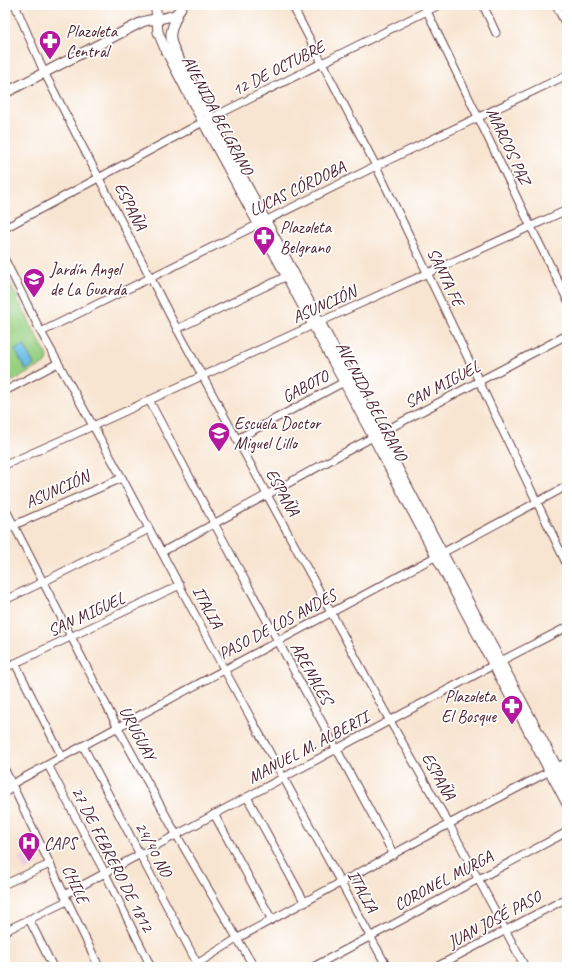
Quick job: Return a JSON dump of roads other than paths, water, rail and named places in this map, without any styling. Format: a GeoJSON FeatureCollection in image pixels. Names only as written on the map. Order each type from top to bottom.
{"type":"FeatureCollection","features":[{"type":"Feature","properties":{"kind":"main road"},"geometry":{"type":"LineString","coordinates":[[5,93],[142,22],[158,12],[170,17],[181,7]]}},
{"type":"Feature","properties":{"kind":"main road","name":"AVENIDA BELGRANO"},"geometry":{"type":"LineString","coordinates":[[181,7],[170,31],[171,43],[207,120]]}},
{"type":"Feature","properties":{"kind":"main road","name":"AVENIDA BELGRANO"},"geometry":{"type":"LineString","coordinates":[[158,12],[158,32],[165,49],[207,120],[498,663],[553,769],[567,804]]}},
{"type":"Feature","properties":{"kind":"main road"},"geometry":{"type":"LineString","coordinates":[[142,22],[151,25],[158,32]]}},
{"type":"Feature","properties":{"kind":"main road","name":"AVENIDA BELGRANO"},"geometry":{"type":"LineString","coordinates":[[262,222],[286,276],[316,323],[344,382],[377,436]]}},
{"type":"Feature","properties":{"kind":"main road","name":"AVENIDA BELGRANO"},"geometry":{"type":"LineString","coordinates":[[553,769],[567,786]]}},
{"type":"Feature","properties":{"kind":"street","name":"ESPAÑA"},"geometry":{"type":"LineString","coordinates":[[15,5],[44,72],[177,329],[478,879],[524,967]]}},
{"type":"Feature","properties":{"kind":"street","name":"SANTA FE"},"geometry":{"type":"LineString","coordinates":[[292,5],[376,166],[567,565]]}},
{"type":"Feature","properties":{"kind":"street","name":"12 DE OCTUBRE"},"geometry":{"type":"LineString","coordinates":[[5,228],[207,120],[426,8],[439,5]]}},
{"type":"Feature","properties":{"kind":"street"},"geometry":{"type":"LineString","coordinates":[[483,5],[496,32]]}},
{"type":"Feature","properties":{"kind":"street"},"geometry":{"type":"LineString","coordinates":[[556,5],[567,27]]}},
{"type":"Feature","properties":{"kind":"street","name":"MARCOS PAZ"},"geometry":{"type":"LineString","coordinates":[[426,8],[530,227],[567,299]]}},
{"type":"Feature","properties":{"kind":"street","name":"LUCAS CÓRDOBA"},"geometry":{"type":"LineString","coordinates":[[41,332],[376,166],[567,75]]}},
{"type":"Feature","properties":{"kind":"street","name":"ASUNCIÓN"},"geometry":{"type":"LineString","coordinates":[[5,465],[203,377],[316,323],[428,274],[567,210]]}},
{"type":"Feature","properties":{"kind":"street","name":"ITALIA"},"geometry":{"type":"LineString","coordinates":[[5,260],[41,332],[150,529],[224,669],[387,967]]}},
{"type":"Feature","properties":{"kind":"street"},"geometry":{"type":"LineString","coordinates":[[177,329],[286,276]]}},
{"type":"Feature","properties":{"kind":"street","name":"SAN MIGUEL"},"geometry":{"type":"LineString","coordinates":[[162,552],[567,335]]}},
{"type":"Feature","properties":{"kind":"street"},"geometry":{"type":"LineString","coordinates":[[5,391],[58,363]]}},
{"type":"Feature","properties":{"kind":"street","name":"GABOTO"},"geometry":{"type":"LineString","coordinates":[[237,439],[344,382]]}},
{"type":"Feature","properties":{"kind":"street","name":"ARENALES"},"geometry":{"type":"LineString","coordinates":[[150,400],[277,641],[394,855]]}},
{"type":"Feature","properties":{"kind":"street","name":"ASUNCIÓN"},"geometry":{"type":"LineString","coordinates":[[5,529],[122,478]]}},
{"type":"Feature","properties":{"kind":"street","name":"PASO DE LOS ANDES"},"geometry":{"type":"LineString","coordinates":[[5,794],[12,784],[536,501],[567,486]]}},
{"type":"Feature","properties":{"kind":"street","name":"URUGUAY"},"geometry":{"type":"LineString","coordinates":[[5,508],[118,728],[176,834],[254,967]]}},
{"type":"Feature","properties":{"kind":"street"},"geometry":{"type":"LineString","coordinates":[[5,600],[150,529]]}},
{"type":"Feature","properties":{"kind":"street","name":"SAN MIGUEL"},"geometry":{"type":"LineString","coordinates":[[5,668],[180,585]]}},
{"type":"Feature","properties":{"kind":"street","name":"MANUEL M. ALBERTI"},"geometry":{"type":"LineString","coordinates":[[5,931],[29,919],[105,873],[176,834],[567,627]]}},
{"type":"Feature","properties":{"kind":"street"},"geometry":{"type":"LineString","coordinates":[[15,664],[62,757]]}},
{"type":"Feature","properties":{"kind":"street","name":"24/40 NO"},"geometry":{"type":"LineString","coordinates":[[83,746],[140,854],[196,966]]}},
{"type":"Feature","properties":{"kind":"street"},"geometry":{"type":"LineString","coordinates":[[196,966],[238,938],[394,855],[448,824],[567,762]]}},
{"type":"Feature","properties":{"kind":"street","name":"27 DE FEBRERO DE 1812"},"geometry":{"type":"LineString","coordinates":[[48,765],[105,873],[151,967]]}},
{"type":"Feature","properties":{"kind":"street","name":"CHILE"},"geometry":{"type":"LineString","coordinates":[[5,770],[99,967]]}},
{"type":"Feature","properties":{"kind":"street"},"geometry":{"type":"LineString","coordinates":[[247,797],[305,903]]}},
{"type":"Feature","properties":{"kind":"street"},"geometry":{"type":"LineString","coordinates":[[214,814],[272,920]]}},
{"type":"Feature","properties":{"kind":"street","name":"CORONEL MURGA"},"geometry":{"type":"LineString","coordinates":[[312,967],[567,832]]}},
{"type":"Feature","properties":{"kind":"street"},"geometry":{"type":"LineString","coordinates":[[5,884],[50,864]]}},
{"type":"Feature","properties":{"kind":"street","name":"JUAN JOSÉ PASO"},"geometry":{"type":"LineString","coordinates":[[436,967],[567,898]]}},
{"type":"Feature","properties":{"kind":"street"},"geometry":{"type":"LineString","coordinates":[[29,919],[53,967]]}},
{"type":"Feature","properties":{"kind":"water"},"geometry":{"type":"Polygon","coordinates":[[[24,345],[34,365],[26,370],[15,350],[24,345]]]}},
{"type":"Feature","properties":{"kind":"place","name":"Plazoleta Central"},"geometry":{"type":"Point","coordinates":[50,60]}},
{"type":"Feature","properties":{"kind":"place","name":"Plazoleta Belgrano"},"geometry":{"type":"Point","coordinates":[264,256]}},
{"type":"Feature","properties":{"kind":"place","name":"Jardín Angel de La Guarda"},"geometry":{"type":"Point","coordinates":[34,298]}},
{"type":"Feature","properties":{"kind":"place","name":"Escuela Doctor Miguel Lillo"},"geometry":{"type":"Point","coordinates":[219,452]}},
{"type":"Feature","properties":{"kind":"place","name":"Plazoleta El Bosque"},"geometry":{"type":"Point","coordinates":[512,726]}},
{"type":"Feature","properties":{"kind":"place","name":"CAPS"},"geometry":{"type":"Point","coordinates":[29,862]}}]}
